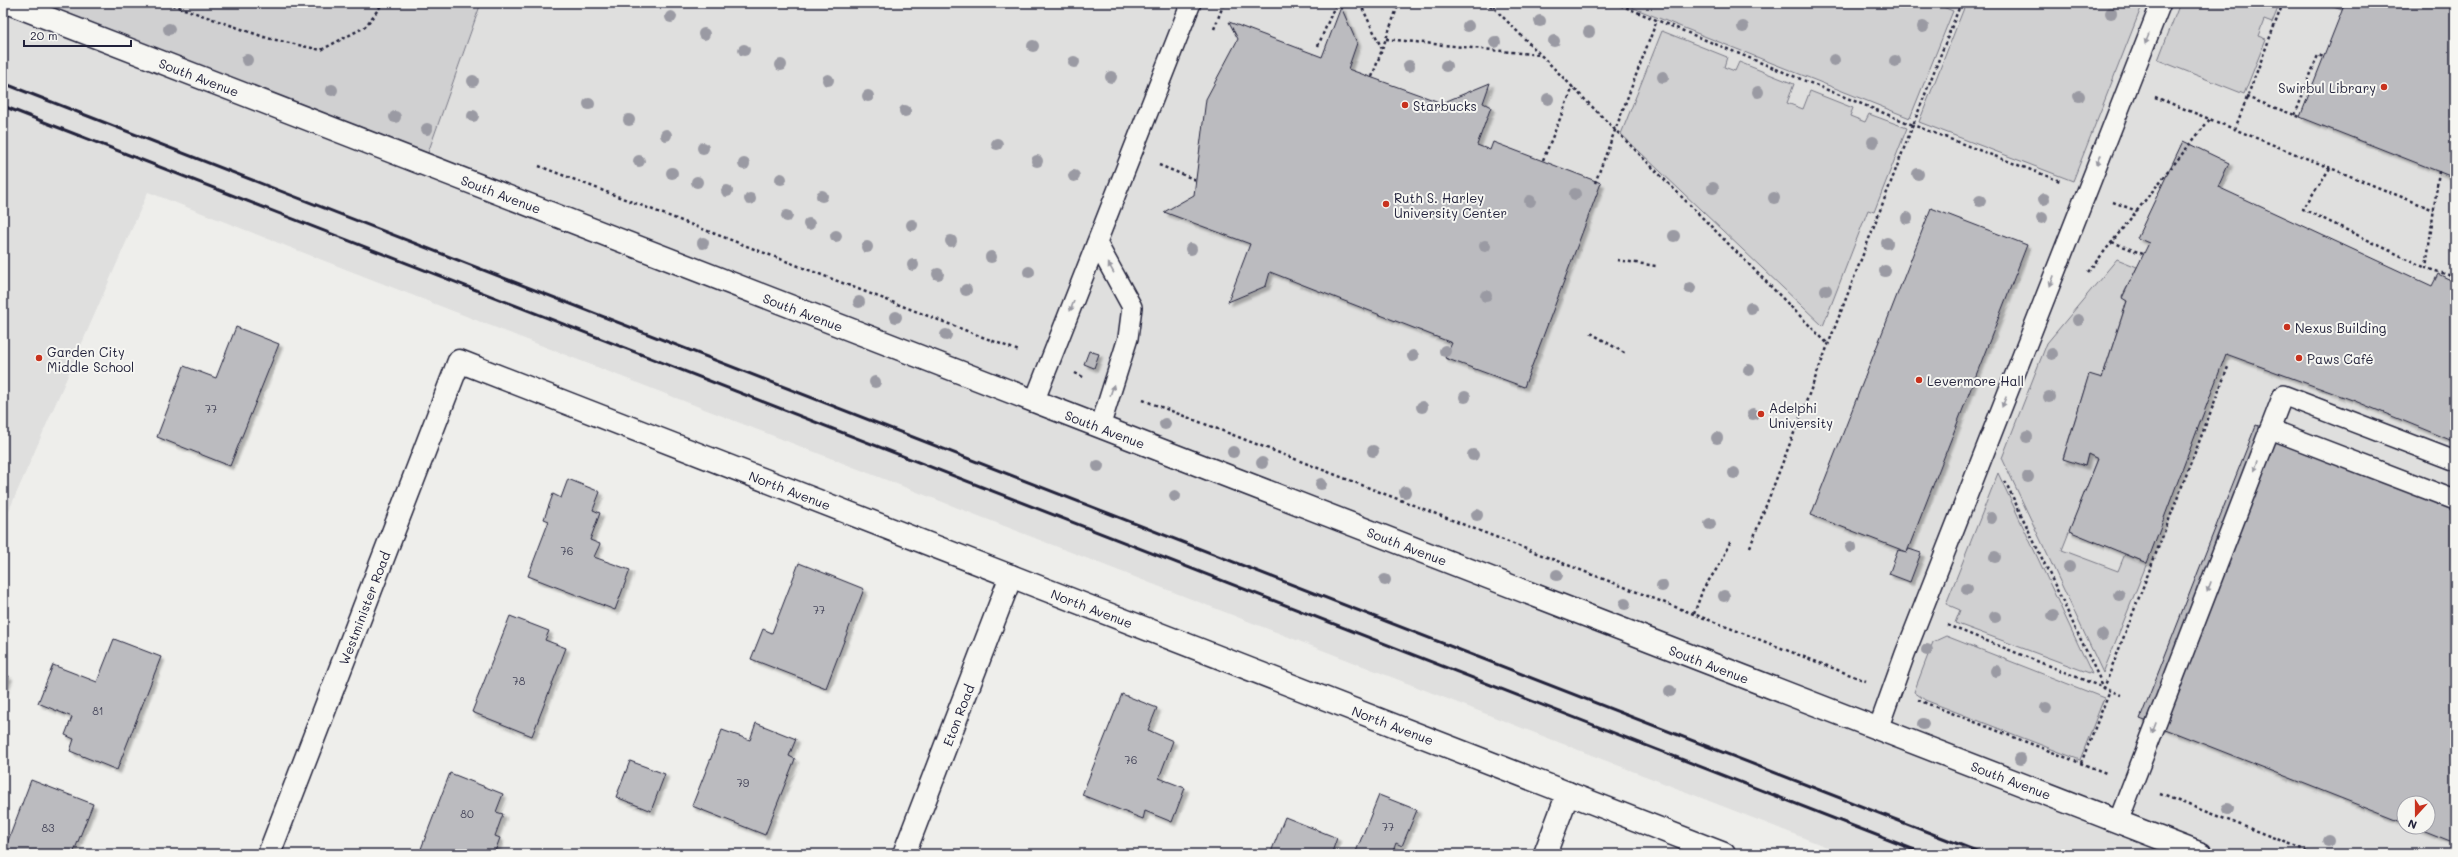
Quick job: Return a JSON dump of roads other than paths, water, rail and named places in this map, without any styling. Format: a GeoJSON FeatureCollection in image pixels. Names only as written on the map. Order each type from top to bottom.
{"type":"FeatureCollection","features":[{"type":"Feature","properties":{"kind":"street","name":"South Avenue"},"geometry":{"type":"LineString","coordinates":[[9,3],[2201,854]]}},
{"type":"Feature","properties":{"kind":"street","name":"North Avenue"},"geometry":{"type":"LineString","coordinates":[[459,361],[1724,854]]}},
{"type":"Feature","properties":{"kind":"street","name":"Westminister Road"},"geometry":{"type":"LineString","coordinates":[[269,854],[459,361]]}},
{"type":"Feature","properties":{"kind":"street","name":"Eton Road"},"geometry":{"type":"LineString","coordinates":[[904,854],[1011,576]]}},
{"type":"Feature","properties":{"kind":"street"},"geometry":{"type":"LineString","coordinates":[[1545,854],[1568,793]]}},
{"type":"Feature","properties":{"kind":"lane"},"geometry":{"type":"LineString","coordinates":[[1034,402],[1191,3]]}},
{"type":"Feature","properties":{"kind":"lane"},"geometry":{"type":"LineString","coordinates":[[1878,729],[1987,445],[2161,3]]}},
{"type":"Feature","properties":{"kind":"lane"},"geometry":{"type":"LineString","coordinates":[[1097,243],[1132,306],[1128,338],[1100,427]]}},
{"type":"Feature","properties":{"kind":"lane"},"geometry":{"type":"LineString","coordinates":[[2118,822],[2283,395],[2455,460]]}},
{"type":"Feature","properties":{"kind":"lane"},"geometry":{"type":"LineString","coordinates":[[2270,429],[2455,500]]}},
{"type":"Feature","properties":{"kind":"railway"},"geometry":{"type":"LineString","coordinates":[[3,83],[1984,854]]}},
{"type":"Feature","properties":{"kind":"railway"},"geometry":{"type":"LineString","coordinates":[[3,106],[1925,854]]}},
{"type":"Feature","properties":{"kind":"place","name":"Swirbul Library"},"geometry":{"type":"Point","coordinates":[2384,87]}},
{"type":"Feature","properties":{"kind":"place","name":"Starbucks"},"geometry":{"type":"Point","coordinates":[1405,105]}},
{"type":"Feature","properties":{"kind":"place","name":"Ruth S. Harley University Center"},"geometry":{"type":"Point","coordinates":[1386,204]}},
{"type":"Feature","properties":{"kind":"place","name":"Nexus Building"},"geometry":{"type":"Point","coordinates":[2287,327]}},
{"type":"Feature","properties":{"kind":"place","name":"Garden City Middle School"},"geometry":{"type":"Point","coordinates":[39,358]}},
{"type":"Feature","properties":{"kind":"place","name":"Paws Café"},"geometry":{"type":"Point","coordinates":[2299,358]}},
{"type":"Feature","properties":{"kind":"place","name":"Levermore Hall"},"geometry":{"type":"Point","coordinates":[1919,380]}},
{"type":"Feature","properties":{"kind":"place","name":"Adelphi University"},"geometry":{"type":"Point","coordinates":[1761,414]}}]}
